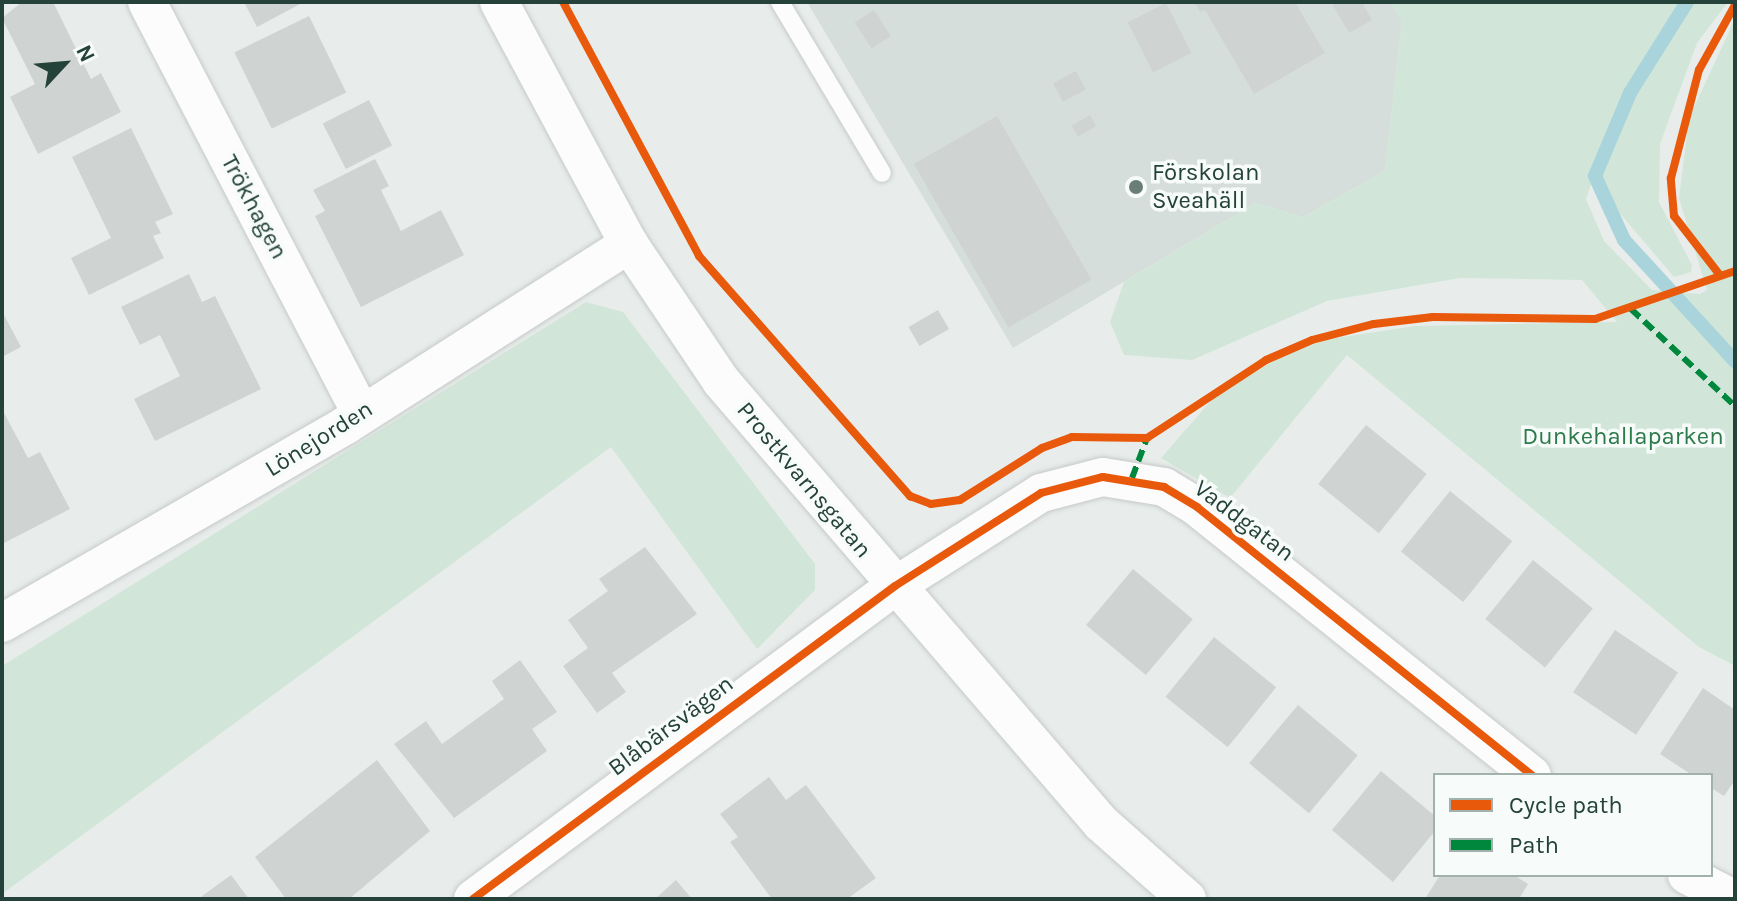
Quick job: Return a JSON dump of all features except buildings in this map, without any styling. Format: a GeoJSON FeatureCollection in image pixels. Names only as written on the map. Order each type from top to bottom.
{"type":"FeatureCollection","features":[{"type":"Feature","properties":{"kind":"street","name":"Trökhagen"},"geometry":{"type":"LineString","coordinates":[[147,2],[361,413]]}},
{"type":"Feature","properties":{"kind":"street","name":"Prostkvarnsgatan"},"geometry":{"type":"LineString","coordinates":[[499,2],[629,244],[721,381],[1101,823],[1187,899]]}},
{"type":"Feature","properties":{"kind":"street","name":"Lönejorden"},"geometry":{"type":"LineString","coordinates":[[2,623],[361,413],[629,244]]}},
{"type":"Feature","properties":{"kind":"street","name":"Vaddgatan"},"geometry":{"type":"LineString","coordinates":[[895,586],[1041,493],[1103,477],[1132,478],[1197,507],[1530,773]]}},
{"type":"Feature","properties":{"kind":"street","name":"Blåbärsvägen"},"geometry":{"type":"LineString","coordinates":[[473,899],[895,586]]}},
{"type":"Feature","properties":{"kind":"street"},"geometry":{"type":"LineString","coordinates":[[1691,877],[1734,899]]}},
{"type":"Feature","properties":{"kind":"lane"},"geometry":{"type":"LineString","coordinates":[[780,2],[882,173]]}},
{"type":"Feature","properties":{"kind":"shaded area","name":"Förskolan Sveahäll"},"geometry":{"type":"Polygon","coordinates":[[[807,2],[1390,2],[1402,21],[1385,171],[1303,217],[1256,203],[1013,348],[807,2]]]}},
{"type":"Feature","properties":{"kind":"green space","name":"Dunkehallaparken"},"geometry":{"type":"Polygon","coordinates":[[[1390,2],[1680,2],[1619,102],[1586,199],[1604,241],[1652,290],[1700,294],[1707,290],[1679,198],[1689,118],[1735,19],[1735,666],[1699,647],[1347,355],[1230,498],[1161,458],[1216,395],[1288,353],[1329,339],[1415,326],[1617,322],[1582,280],[1460,278],[1327,301],[1192,360],[1124,355],[1110,322],[1124,282],[1256,203],[1303,217],[1385,171],[1402,21],[1390,2]]]}},
{"type":"Feature","properties":{"kind":"green space"},"geometry":{"type":"Polygon","coordinates":[[[1691,2],[1728,2],[1697,43],[1660,144],[1659,202],[1692,265],[1691,272],[1674,277],[1617,210],[1598,171],[1637,82],[1691,2]]]}},
{"type":"Feature","properties":{"kind":"green space"},"geometry":{"type":"Polygon","coordinates":[[[586,302],[623,312],[815,564],[815,590],[757,649],[611,447],[2,894],[2,666],[586,302]]]}},
{"type":"Feature","properties":{"kind":"waterway"},"geometry":{"type":"LineString","coordinates":[[1687,2],[1630,93],[1595,176],[1624,240],[1735,361]]}},
{"type":"Feature","properties":{"kind":"marked path"},"geometry":{"type":"LineString","coordinates":[[1631,309],[1735,406]]}},
{"type":"Feature","properties":{"kind":"marked path"},"geometry":{"type":"LineString","coordinates":[[1132,478],[1147,438]]}},
{"type":"Feature","properties":{"kind":"cycle path"},"geometry":{"type":"LineString","coordinates":[[563,2],[699,256],[910,496],[931,504],[960,500],[1042,448],[1072,437],[1147,438],[1266,360],[1312,340],[1374,324],[1433,317],[1595,319],[1735,271]]}},
{"type":"Feature","properties":{"kind":"cycle path"},"geometry":{"type":"LineString","coordinates":[[1719,274],[1674,216],[1671,178],[1699,70],[1735,5]]}},
{"type":"Feature","properties":{"kind":"cycle path"},"geometry":{"type":"LineString","coordinates":[[473,899],[895,586],[1041,493],[1103,477],[1164,487],[1197,507],[1530,773]]}},
{"type":"Feature","properties":{"kind":"place","name":"Förskolan Sveahäll"},"geometry":{"type":"Point","coordinates":[1136,187]}}]}
